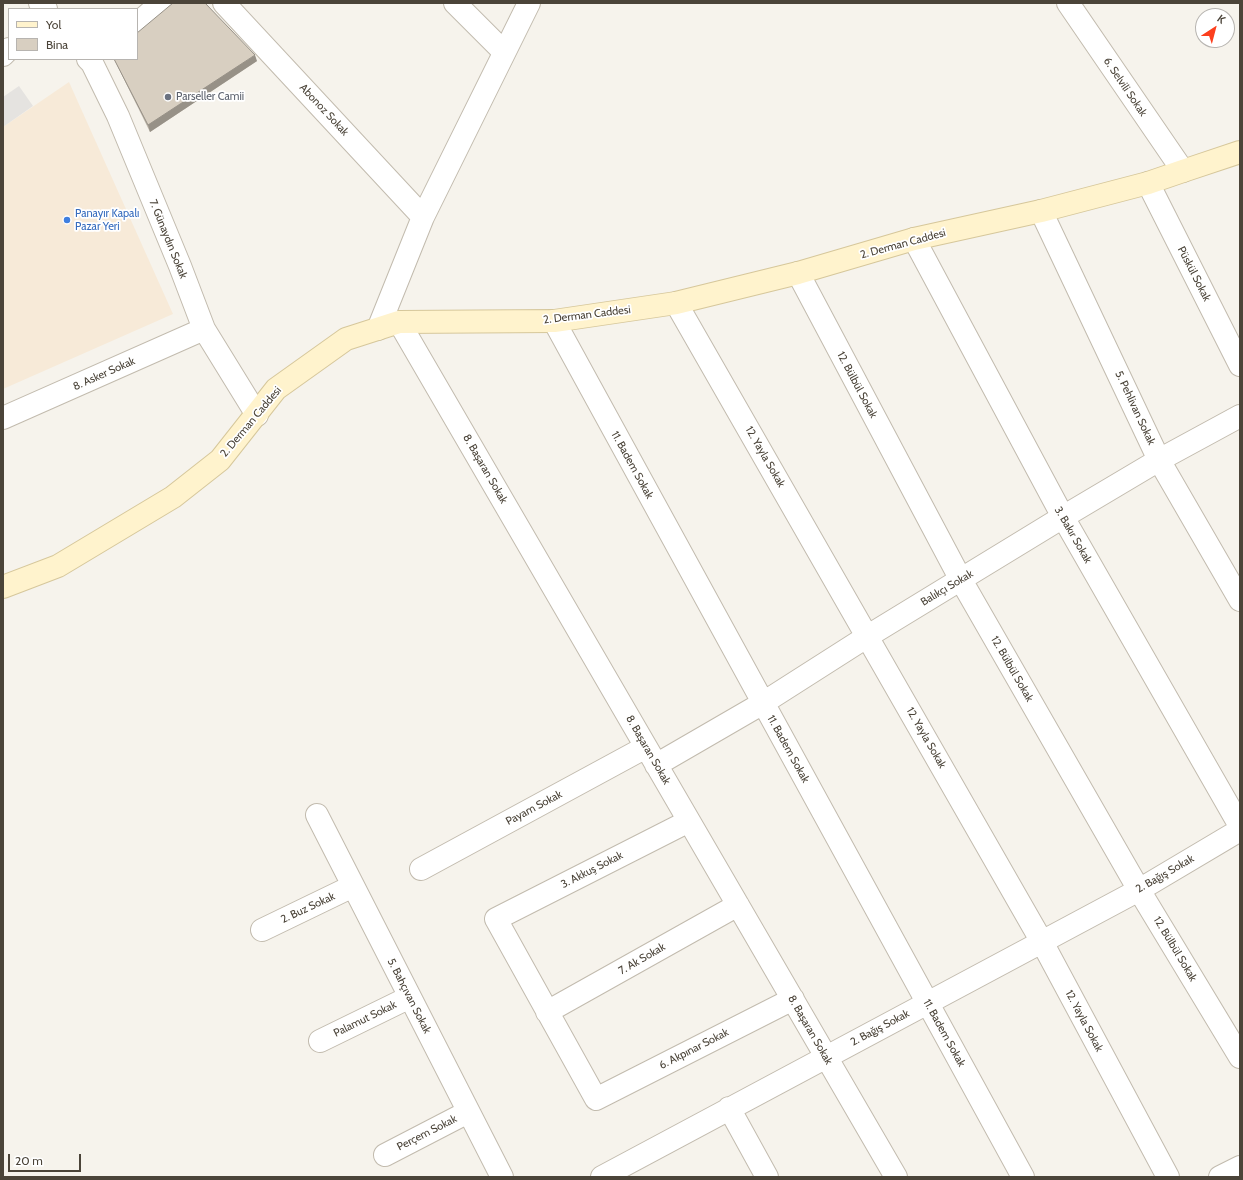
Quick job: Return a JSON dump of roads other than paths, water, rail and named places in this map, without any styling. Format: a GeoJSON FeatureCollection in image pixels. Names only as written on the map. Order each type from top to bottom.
{"type":"FeatureCollection","features":[{"type":"Feature","properties":{"kind":"main road","name":"2. Derman Caddesi"},"geometry":{"type":"LineString","coordinates":[[3,587],[58,566],[172,497],[220,460],[276,389],[346,339],[400,322],[554,321],[676,303],[798,273],[914,240],[1041,211],[1148,184],[1240,152]]}},
{"type":"Feature","properties":{"kind":"street"},"geometry":{"type":"LineString","coordinates":[[138,23],[161,3]]}},
{"type":"Feature","properties":{"kind":"street","name":"Abonoz Sokak"},"geometry":{"type":"LineString","coordinates":[[224,3],[424,217]]}},
{"type":"Feature","properties":{"kind":"street"},"geometry":{"type":"LineString","coordinates":[[455,3],[504,52]]}},
{"type":"Feature","properties":{"kind":"street"},"geometry":{"type":"LineString","coordinates":[[378,329],[424,217],[529,3]]}},
{"type":"Feature","properties":{"kind":"street","name":"6. Selvili Sokak"},"geometry":{"type":"LineString","coordinates":[[1068,3],[1183,171]]}},
{"type":"Feature","properties":{"kind":"street","name":"7. Günaydın Sokak"},"geometry":{"type":"LineString","coordinates":[[92,60],[118,116],[177,258],[204,329],[257,415]]}},
{"type":"Feature","properties":{"kind":"street","name":"Püskül Sokak"},"geometry":{"type":"LineString","coordinates":[[1148,184],[1240,364]]}},
{"type":"Feature","properties":{"kind":"street","name":"5. Pehlivan Sokak"},"geometry":{"type":"LineString","coordinates":[[1041,211],[1159,460],[1240,600]]}},
{"type":"Feature","properties":{"kind":"street","name":"3. Bakır Sokak"},"geometry":{"type":"LineString","coordinates":[[914,240],[1062,517],[1240,826]]}},
{"type":"Feature","properties":{"kind":"street","name":"12. Bülbül Sokak"},"geometry":{"type":"LineString","coordinates":[[798,273],[961,580],[1139,890],[1240,1058]]}},
{"type":"Feature","properties":{"kind":"street","name":"12. Yayla Sokak"},"geometry":{"type":"LineString","coordinates":[[676,303],[1042,942],[1168,1177]]}},
{"type":"Feature","properties":{"kind":"street","name":"11. Badem Sokak"},"geometry":{"type":"LineString","coordinates":[[554,321],[1023,1177]]}},
{"type":"Feature","properties":{"kind":"street","name":"8. Başaran Sokak"},"geometry":{"type":"LineString","coordinates":[[400,322],[896,1177]]}},
{"type":"Feature","properties":{"kind":"street","name":"8. Asker Sokak"},"geometry":{"type":"LineString","coordinates":[[3,418],[204,329]]}},
{"type":"Feature","properties":{"kind":"street","name":"Balıkçı Sokak"},"geometry":{"type":"LineString","coordinates":[[651,756],[763,703],[868,636],[1062,517],[1159,460],[1240,416]]}},
{"type":"Feature","properties":{"kind":"street","name":"Payam Sokak"},"geometry":{"type":"LineString","coordinates":[[421,869],[651,756]]}},
{"type":"Feature","properties":{"kind":"street","name":"5. Bahçıvan Sokak"},"geometry":{"type":"LineString","coordinates":[[317,815],[502,1177]]}},
{"type":"Feature","properties":{"kind":"street","name":"3. Akkuş Sokak"},"geometry":{"type":"LineString","coordinates":[[547,1012],[496,918],[689,820]]}},
{"type":"Feature","properties":{"kind":"street","name":"2. Bağış Sokak"},"geometry":{"type":"LineString","coordinates":[[616,1174],[729,1108],[1139,890],[1240,830]]}},
{"type":"Feature","properties":{"kind":"street","name":"2. Buz Sokak"},"geometry":{"type":"LineString","coordinates":[[262,930],[353,886]]}},
{"type":"Feature","properties":{"kind":"street","name":"7. Ak Sokak"},"geometry":{"type":"LineString","coordinates":[[547,1012],[738,905]]}},
{"type":"Feature","properties":{"kind":"street","name":"Palamut Sokak"},"geometry":{"type":"LineString","coordinates":[[320,1041],[410,997]]}},
{"type":"Feature","properties":{"kind":"street","name":"6. Akpınar Sokak"},"geometry":{"type":"LineString","coordinates":[[547,1012],[596,1099],[793,999]]}},
{"type":"Feature","properties":{"kind":"street"},"geometry":{"type":"LineString","coordinates":[[729,1108],[767,1177]]}},
{"type":"Feature","properties":{"kind":"street","name":"Perçem Sokak"},"geometry":{"type":"LineString","coordinates":[[385,1155],[468,1112]]}},
{"type":"Feature","properties":{"kind":"street"},"geometry":{"type":"LineString","coordinates":[[1220,1177],[1240,1167]]}},
{"type":"Feature","properties":{"kind":"place","name":"Parseller Camii"},"geometry":{"type":"Point","coordinates":[168,97]}},
{"type":"Feature","properties":{"kind":"place","name":"Panayır Kapalı Pazar Yeri"},"geometry":{"type":"Point","coordinates":[67,220]}}]}
